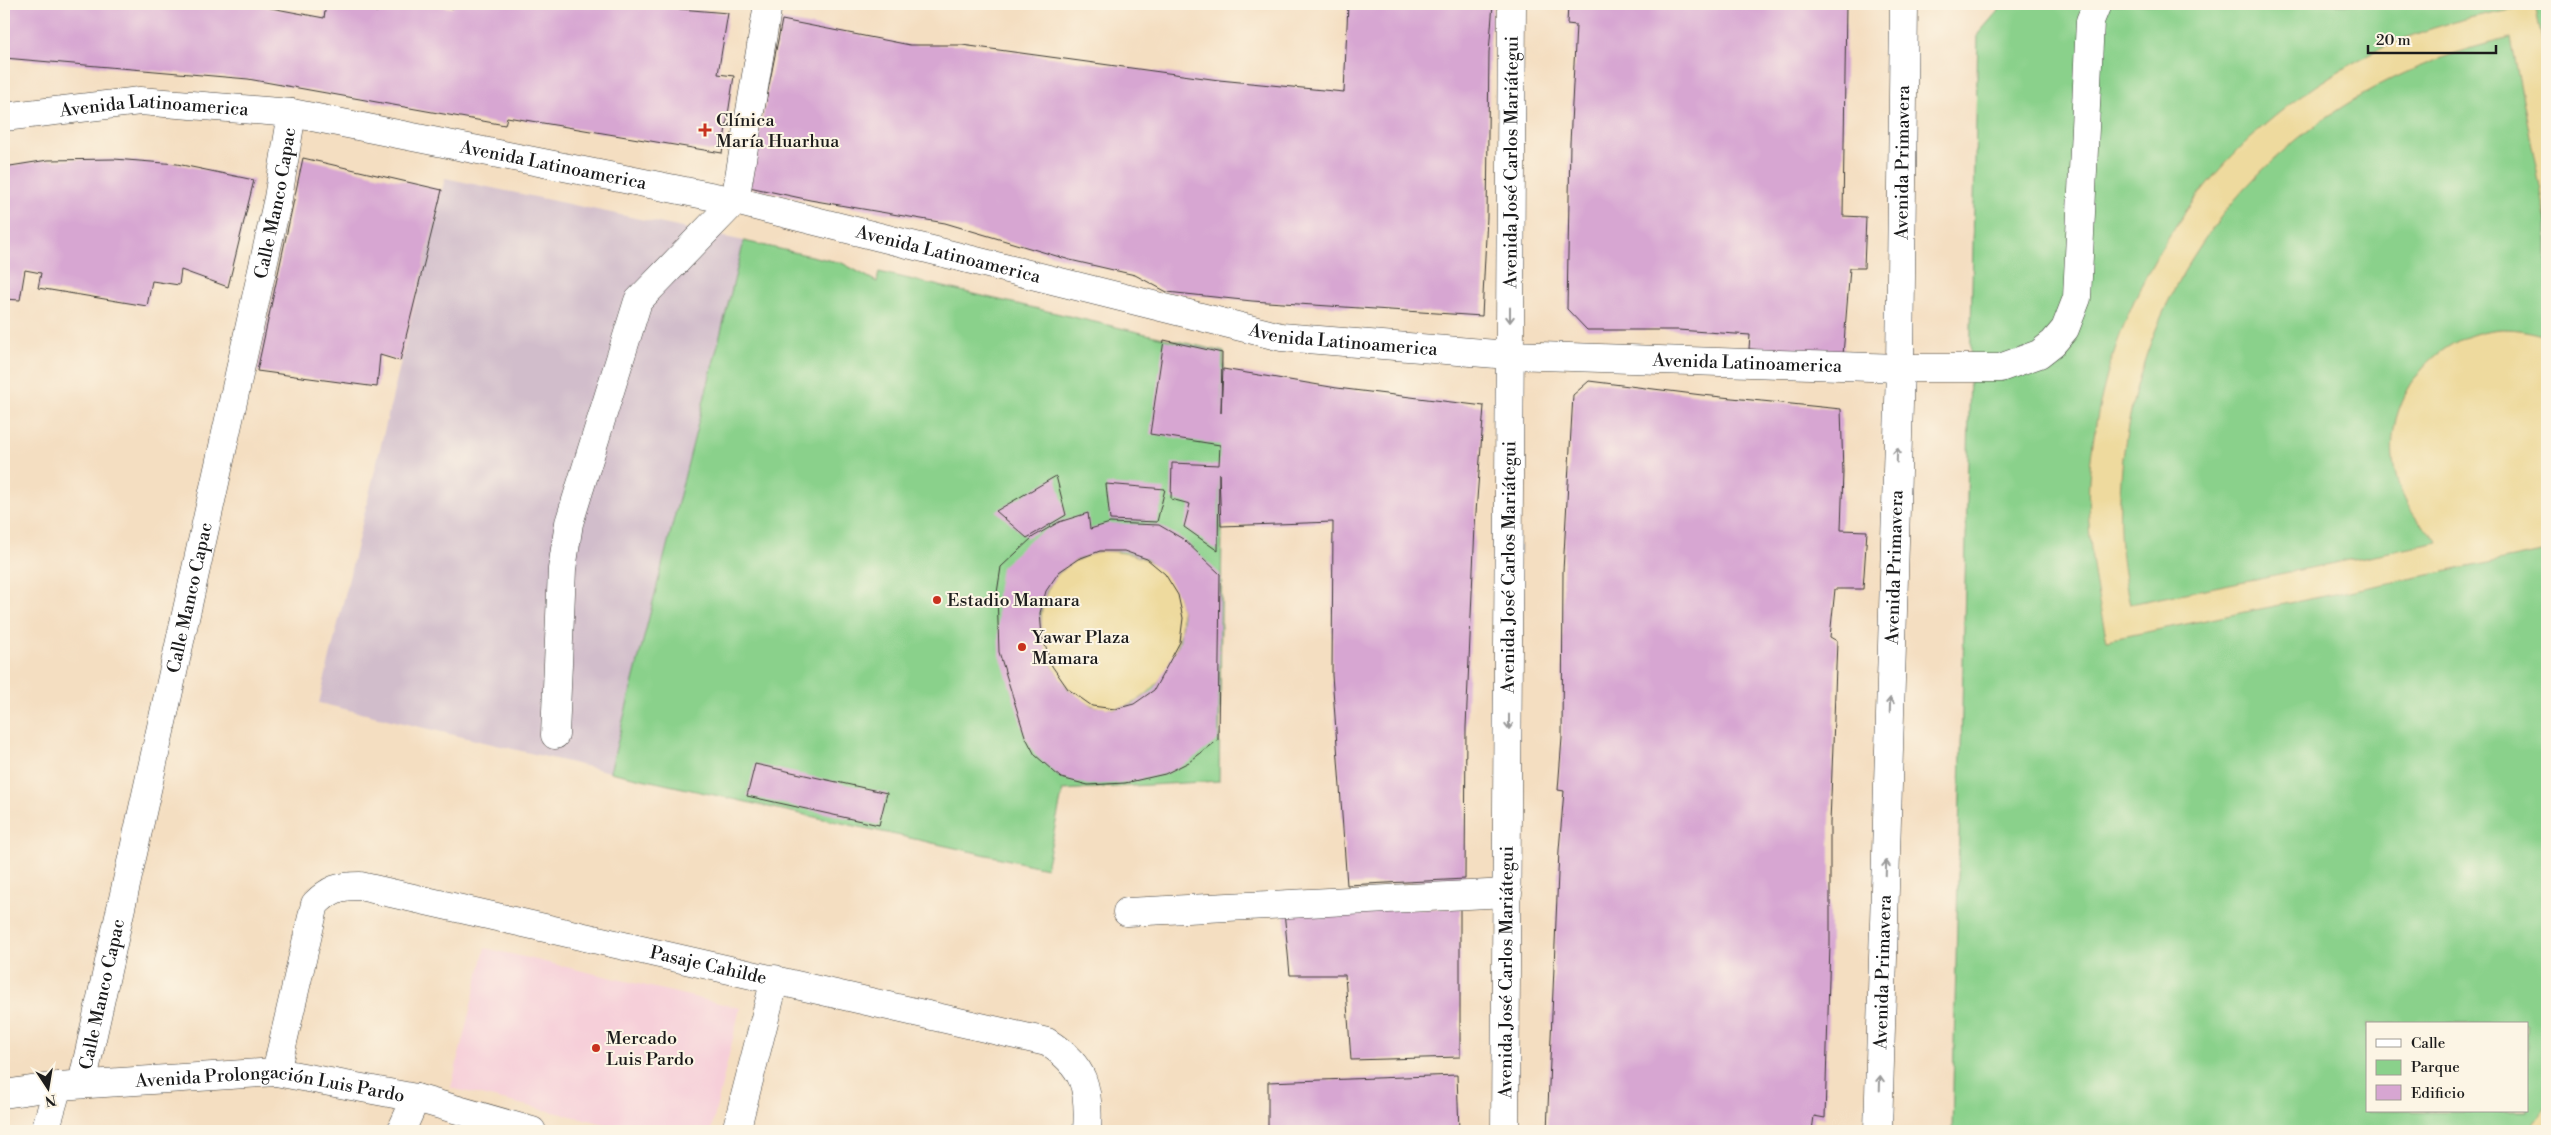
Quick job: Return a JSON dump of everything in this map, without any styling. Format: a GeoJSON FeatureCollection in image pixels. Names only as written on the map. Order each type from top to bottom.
{"type":"FeatureCollection","features":[{"type":"Feature","properties":{"kind":"street"},"geometry":{"type":"LineString","coordinates":[[555,735],[562,569],[569,523],[638,302],[735,201],[768,4]]}},
{"type":"Feature","properties":{"kind":"street","name":"Avenida José Carlos Mariátegui"},"geometry":{"type":"LineString","coordinates":[[1505,1131],[1508,893],[1512,4]]}},
{"type":"Feature","properties":{"kind":"street","name":"Avenida Latinoamerica"},"geometry":{"type":"LineString","coordinates":[[6,116],[140,101],[292,113],[735,201],[1281,337],[1509,355],[1900,368],[2000,368],[2039,354],[2053,343],[2065,329],[2077,298],[2090,21],[2097,4]]}},
{"type":"Feature","properties":{"kind":"street","name":"Avenida Primavera"},"geometry":{"type":"LineString","coordinates":[[1878,1131],[1900,368],[1905,5]]}},
{"type":"Feature","properties":{"kind":"street","name":"Calle Manco Capac"},"geometry":{"type":"LineString","coordinates":[[45,1131],[70,1085],[278,198],[292,113]]}},
{"type":"Feature","properties":{"kind":"street","name":"Pasaje Cahilde"},"geometry":{"type":"LineString","coordinates":[[276,1072],[309,921],[315,904],[326,892],[344,886],[360,886],[1047,1042],[1066,1054],[1080,1071],[1087,1091],[1087,1131]]}},
{"type":"Feature","properties":{"kind":"street"},"geometry":{"type":"LineString","coordinates":[[1127,912],[1508,893]]}},
{"type":"Feature","properties":{"kind":"street"},"geometry":{"type":"LineString","coordinates":[[736,1131],[775,979]]}},
{"type":"Feature","properties":{"kind":"street","name":"Avenida Prolongación Luis Pardo"},"geometry":{"type":"LineString","coordinates":[[4,1094],[70,1085],[276,1072],[416,1098],[532,1131]]}},
{"type":"Feature","properties":{"kind":"street"},"geometry":{"type":"LineString","coordinates":[[401,1131],[416,1098]]}},
{"type":"Feature","properties":{"kind":"shaded area"},"geometry":{"type":"Polygon","coordinates":[[[445,178],[744,241],[610,772],[319,703],[445,178]]]}},
{"type":"Feature","properties":{"kind":"shaded area","name":"Mercado Luis Pardo"},"geometry":{"type":"Polygon","coordinates":[[[485,948],[740,1008],[711,1131],[635,1131],[451,1088],[485,948]]]}},
{"type":"Feature","properties":{"kind":"green space"},"geometry":{"type":"Polygon","coordinates":[[[2004,4],[2547,4],[2547,1131],[1952,1131],[1978,34],[2004,4]]]}},
{"type":"Feature","properties":{"kind":"green space","name":"Estadio Mamara"},"geometry":{"type":"Polygon","coordinates":[[[744,241],[842,263],[877,282],[879,272],[1224,352],[1219,781],[1063,790],[1046,868],[610,772],[744,241]]]}},
{"type":"Feature","properties":{"kind":"sand"},"geometry":{"type":"Polygon","coordinates":[[[2535,5],[2547,65],[2547,223],[2511,38],[2439,59],[2373,89],[2313,127],[2259,173],[2213,227],[2175,287],[2147,354],[2128,426],[2120,493],[2120,538],[2125,582],[2130,604],[2439,542],[2420,523],[2402,494],[2396,476],[2392,450],[2395,424],[2403,400],[2415,378],[2432,359],[2453,344],[2476,334],[2502,329],[2547,336],[2547,551],[2107,640],[2095,581],[2090,541],[2088,500],[2098,412],[2116,347],[2141,285],[2175,227],[2215,174],[2263,127],[2316,85],[2395,42],[2454,22],[2494,12],[2535,5]]]}},
{"type":"Feature","properties":{"kind":"sand"},"geometry":{"type":"Polygon","coordinates":[[[1100,551],[1149,561],[1175,587],[1182,622],[1173,658],[1152,689],[1124,707],[1092,705],[1059,677],[1046,652],[1043,638],[1042,610],[1045,596],[1051,583],[1069,565],[1100,551]]]}},
{"type":"Feature","properties":{"kind":"sand"},"geometry":{"type":"Polygon","coordinates":[[[2547,1106],[2547,1131],[2528,1131],[2547,1106]]]}},
{"type":"Feature","properties":{"kind":"building"},"geometry":{"type":"Polygon","coordinates":[[[4,4],[250,4],[324,18],[326,4],[338,4],[377,12],[378,4],[424,4],[453,8],[453,4],[620,4],[728,13],[718,74],[734,76],[722,153],[507,117],[505,125],[248,79],[4,58],[4,4]]]}},
{"type":"Feature","properties":{"kind":"building"},"geometry":{"type":"Polygon","coordinates":[[[1348,4],[1493,4],[1489,52],[1487,217],[1482,316],[1252,301],[1167,292],[1135,275],[1070,260],[945,223],[810,200],[749,187],[782,20],[910,45],[962,45],[1219,80],[1344,92],[1348,4]]]}},
{"type":"Feature","properties":{"kind":"building"},"geometry":{"type":"Polygon","coordinates":[[[1568,4],[1846,4],[1843,216],[1866,217],[1864,268],[1850,268],[1843,355],[1749,349],[1750,335],[1678,330],[1587,330],[1567,309],[1570,143],[1576,25],[1567,24],[1568,4]]]}},
{"type":"Feature","properties":{"kind":"building"},"geometry":{"type":"Polygon","coordinates":[[[303,158],[442,190],[400,361],[380,355],[377,387],[257,371],[303,158]]]}},
{"type":"Feature","properties":{"kind":"building"},"geometry":{"type":"Polygon","coordinates":[[[114,159],[177,164],[254,180],[228,287],[181,270],[179,285],[152,281],[147,306],[38,288],[41,273],[25,270],[20,300],[4,299],[4,167],[48,160],[114,159]]]}},
{"type":"Feature","properties":{"kind":"building"},"geometry":{"type":"Polygon","coordinates":[[[1164,340],[1222,353],[1221,413],[1223,369],[1337,388],[1484,406],[1475,526],[1466,727],[1465,879],[1347,885],[1332,675],[1333,522],[1221,526],[1219,473],[1218,551],[1184,527],[1190,504],[1171,499],[1172,463],[1219,465],[1220,445],[1150,434],[1164,340]]]}},
{"type":"Feature","properties":{"kind":"building"},"geometry":{"type":"Polygon","coordinates":[[[1589,381],[1841,409],[1843,472],[1841,530],[1867,531],[1863,589],[1835,589],[1830,637],[1837,641],[1830,823],[1830,944],[1825,1118],[1814,1116],[1812,1131],[1547,1131],[1559,850],[1564,791],[1558,790],[1562,738],[1563,571],[1573,395],[1589,381]]]}},
{"type":"Feature","properties":{"kind":"building"},"geometry":{"type":"Polygon","coordinates":[[[1056,476],[1066,515],[1027,538],[996,511],[1056,476]]]}},
{"type":"Feature","properties":{"kind":"building"},"geometry":{"type":"Polygon","coordinates":[[[1106,484],[1165,489],[1157,522],[1110,520],[1106,484]]]}},
{"type":"Feature","properties":{"kind":"building","name":"Yawar Plaza Mamara"},"geometry":{"type":"Polygon","coordinates":[[[1088,513],[1090,529],[1110,523],[1159,525],[1183,539],[1220,574],[1218,740],[1189,762],[1165,774],[1125,783],[1088,785],[1061,778],[1035,755],[1025,736],[999,652],[997,593],[1001,567],[1033,537],[1059,522],[1088,513]],[[1100,551],[1078,559],[1059,572],[1046,591],[1040,613],[1042,636],[1052,666],[1068,689],[1092,706],[1115,709],[1134,704],[1154,690],[1180,642],[1183,618],[1178,595],[1165,574],[1147,559],[1124,551],[1100,551]]]}},
{"type":"Feature","properties":{"kind":"building"},"geometry":{"type":"Polygon","coordinates":[[[755,764],[887,793],[879,825],[747,796],[755,764]]]}},
{"type":"Feature","properties":{"kind":"building"},"geometry":{"type":"Polygon","coordinates":[[[1460,908],[1460,1057],[1351,1060],[1345,975],[1290,975],[1284,911],[1460,908]]]}},
{"type":"Feature","properties":{"kind":"building"},"geometry":{"type":"Polygon","coordinates":[[[1457,1075],[1459,1131],[1268,1131],[1268,1082],[1457,1075]]]}},
{"type":"Feature","properties":{"kind":"place","name":"Clínica María Huarhua"},"geometry":{"type":"Point","coordinates":[705,130]}},
{"type":"Feature","properties":{"kind":"place","name":"Estadio Mamara"},"geometry":{"type":"Point","coordinates":[937,600]}},
{"type":"Feature","properties":{"kind":"place","name":"Yawar Plaza Mamara"},"geometry":{"type":"Point","coordinates":[1022,647]}},
{"type":"Feature","properties":{"kind":"place","name":"Mercado Luis Pardo"},"geometry":{"type":"Point","coordinates":[596,1048]}}]}
